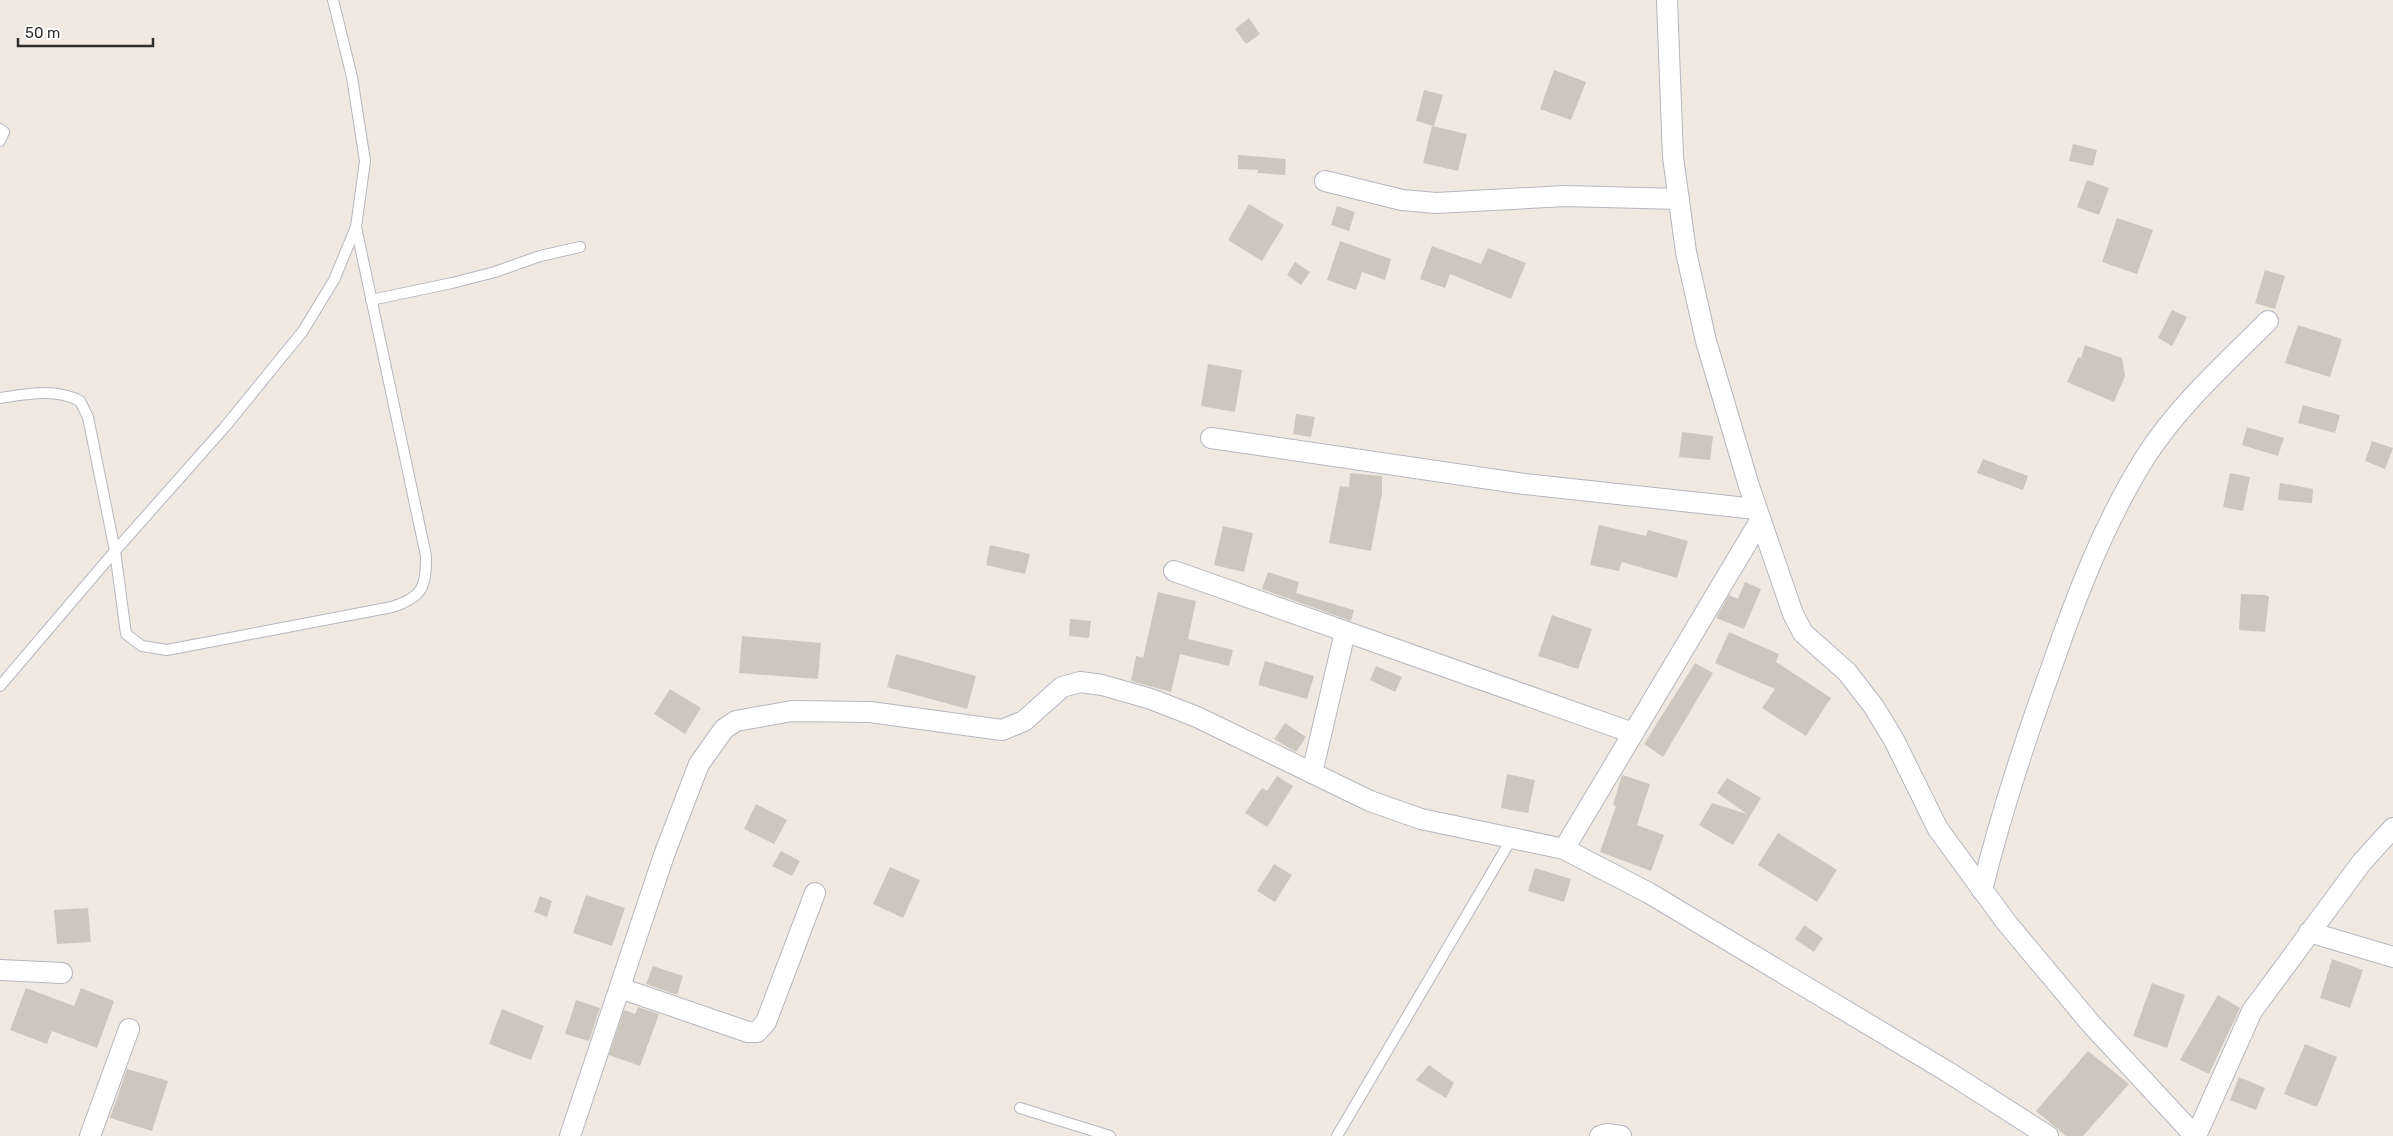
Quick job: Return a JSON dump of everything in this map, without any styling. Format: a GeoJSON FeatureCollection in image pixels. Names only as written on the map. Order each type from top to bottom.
{"type":"FeatureCollection","features":[{"type":"Feature","properties":{"kind":"street"},"geometry":{"type":"LineString","coordinates":[[1667,0],[1673,157],[1686,252],[1706,341],[1758,515],[1793,614],[1803,632],[1847,672],[1874,707],[1894,740],[1938,829],[2006,922],[2092,1025],[2195,1136],[2252,1011],[2362,862],[2393,828]]}},
{"type":"Feature","properties":{"kind":"street"},"geometry":{"type":"LineString","coordinates":[[1325,181],[1402,200],[1436,203],[1565,196],[1679,199]]}},
{"type":"Feature","properties":{"kind":"street"},"geometry":{"type":"LineString","coordinates":[[1982,890],[1999,820],[2018,758],[2077,594],[2121,502],[2147,456],[2166,429],[2212,377],[2268,321]]}},
{"type":"Feature","properties":{"kind":"street"},"geometry":{"type":"LineString","coordinates":[[1212,438],[1524,484],[1758,515]]}},
{"type":"Feature","properties":{"kind":"street"},"geometry":{"type":"LineString","coordinates":[[1564,849],[1758,515]]}},
{"type":"Feature","properties":{"kind":"street"},"geometry":{"type":"LineString","coordinates":[[1174,571],[1633,733]]}},
{"type":"Feature","properties":{"kind":"street"},"geometry":{"type":"LineString","coordinates":[[1312,773],[1345,632]]}},
{"type":"Feature","properties":{"kind":"street"},"geometry":{"type":"LineString","coordinates":[[570,1136],[664,854],[699,764],[715,739],[724,729],[736,722],[792,712],[870,712],[1002,730],[1024,721],[1062,687],[1080,682],[1102,685],[1151,698],[1370,801],[1420,819],[1564,849],[1649,893],[1948,1072],[2026,1130],[2048,1136]]}},
{"type":"Feature","properties":{"kind":"street"},"geometry":{"type":"LineString","coordinates":[[620,988],[748,1032],[757,1032],[766,1022],[815,893]]}},
{"type":"Feature","properties":{"kind":"street"},"geometry":{"type":"LineString","coordinates":[[2309,932],[2393,957]]}},
{"type":"Feature","properties":{"kind":"street"},"geometry":{"type":"LineString","coordinates":[[0,970],[62,973]]}},
{"type":"Feature","properties":{"kind":"street"},"geometry":{"type":"LineString","coordinates":[[90,1136],[129,1029]]}},
{"type":"Feature","properties":{"kind":"street"},"geometry":{"type":"LineString","coordinates":[[1600,1136],[1606,1134],[1621,1136]]}},
{"type":"Feature","properties":{"kind":"lane"},"geometry":{"type":"LineString","coordinates":[[0,686],[115,551],[224,428],[303,331],[334,280],[356,227],[365,161],[352,77],[333,0]]}},
{"type":"Feature","properties":{"kind":"lane"},"geometry":{"type":"LineString","coordinates":[[0,129],[4,132],[0,141]]}},
{"type":"Feature","properties":{"kind":"lane"},"geometry":{"type":"LineString","coordinates":[[0,398],[54,393],[80,401],[88,418],[115,551],[122,617],[126,634],[142,646],[167,650],[392,608],[410,601],[420,592],[426,577],[426,556],[356,227]]}},
{"type":"Feature","properties":{"kind":"lane"},"geometry":{"type":"LineString","coordinates":[[372,300],[452,283],[495,272],[540,256],[580,247]]}},
{"type":"Feature","properties":{"kind":"lane"},"geometry":{"type":"LineString","coordinates":[[1337,1136],[1512,838]]}},
{"type":"Feature","properties":{"kind":"lane"},"geometry":{"type":"LineString","coordinates":[[1020,1108],[1110,1136]]}},
{"type":"Feature","properties":{"kind":"building"},"geometry":{"type":"Polygon","coordinates":[[[1249,18],[1260,34],[1246,44],[1235,29],[1249,18]]]}},
{"type":"Feature","properties":{"kind":"building"},"geometry":{"type":"Polygon","coordinates":[[[1554,70],[1586,82],[1571,120],[1540,109],[1554,70]]]}},
{"type":"Feature","properties":{"kind":"building"},"geometry":{"type":"Polygon","coordinates":[[[1424,90],[1443,95],[1434,126],[1416,121],[1424,90]]]}},
{"type":"Feature","properties":{"kind":"building"},"geometry":{"type":"Polygon","coordinates":[[[1432,126],[1467,134],[1458,171],[1423,163],[1432,126]]]}},
{"type":"Feature","properties":{"kind":"building"},"geometry":{"type":"Polygon","coordinates":[[[2073,144],[2097,150],[2093,166],[2069,161],[2073,144]]]}},
{"type":"Feature","properties":{"kind":"building"},"geometry":{"type":"Polygon","coordinates":[[[1238,155],[1286,159],[1285,175],[1257,173],[1258,170],[1238,169],[1238,155]]]}},
{"type":"Feature","properties":{"kind":"building"},"geometry":{"type":"Polygon","coordinates":[[[2087,180],[2109,188],[2099,215],[2077,207],[2087,180]]]}},
{"type":"Feature","properties":{"kind":"building"},"geometry":{"type":"Polygon","coordinates":[[[1249,204],[1284,225],[1262,261],[1228,240],[1249,204]]]}},
{"type":"Feature","properties":{"kind":"building"},"geometry":{"type":"Polygon","coordinates":[[[1337,206],[1355,212],[1349,231],[1331,225],[1337,206]]]}},
{"type":"Feature","properties":{"kind":"building"},"geometry":{"type":"Polygon","coordinates":[[[2117,218],[2153,230],[2137,274],[2102,262],[2117,218]]]}},
{"type":"Feature","properties":{"kind":"building"},"geometry":{"type":"Polygon","coordinates":[[[1340,241],[1391,259],[1385,280],[1362,272],[1356,290],[1327,280],[1340,241]]]}},
{"type":"Feature","properties":{"kind":"building"},"geometry":{"type":"Polygon","coordinates":[[[1432,246],[1481,264],[1488,248],[1526,263],[1511,299],[1450,274],[1445,288],[1420,279],[1432,246]]]}},
{"type":"Feature","properties":{"kind":"building"},"geometry":{"type":"Polygon","coordinates":[[[1295,262],[1310,272],[1301,285],[1287,275],[1295,262]]]}},
{"type":"Feature","properties":{"kind":"building"},"geometry":{"type":"Polygon","coordinates":[[[2265,270],[2285,276],[2275,309],[2255,303],[2265,270]]]}},
{"type":"Feature","properties":{"kind":"building"},"geometry":{"type":"Polygon","coordinates":[[[2172,310],[2187,317],[2172,346],[2158,338],[2172,310]]]}},
{"type":"Feature","properties":{"kind":"building"},"geometry":{"type":"Polygon","coordinates":[[[2298,325],[2342,339],[2330,377],[2285,363],[2298,325]]]}},
{"type":"Feature","properties":{"kind":"building"},"geometry":{"type":"Polygon","coordinates":[[[2085,345],[2122,358],[2125,376],[2114,402],[2067,382],[2078,357],[2081,358],[2085,345]]]}},
{"type":"Feature","properties":{"kind":"building"},"geometry":{"type":"Polygon","coordinates":[[[1208,364],[1242,370],[1235,412],[1201,406],[1208,364]]]}},
{"type":"Feature","properties":{"kind":"building"},"geometry":{"type":"Polygon","coordinates":[[[2303,405],[2340,415],[2335,433],[2298,423],[2303,405]]]}},
{"type":"Feature","properties":{"kind":"building"},"geometry":{"type":"Polygon","coordinates":[[[1296,414],[1315,417],[1311,437],[1293,434],[1296,414]]]}},
{"type":"Feature","properties":{"kind":"building"},"geometry":{"type":"Polygon","coordinates":[[[2247,427],[2284,438],[2278,456],[2242,445],[2247,427]]]}},
{"type":"Feature","properties":{"kind":"building"},"geometry":{"type":"Polygon","coordinates":[[[1682,432],[1713,436],[1710,460],[1679,457],[1682,432]]]}},
{"type":"Feature","properties":{"kind":"building"},"geometry":{"type":"Polygon","coordinates":[[[2372,441],[2393,448],[2385,469],[2365,461],[2372,441]]]}},
{"type":"Feature","properties":{"kind":"building"},"geometry":{"type":"Polygon","coordinates":[[[1983,459],[2028,476],[2023,490],[1977,473],[1983,459]]]}},
{"type":"Feature","properties":{"kind":"building"},"geometry":{"type":"Polygon","coordinates":[[[1350,473],[1382,476],[1382,493],[1371,551],[1329,543],[1340,486],[1349,487],[1350,473]]]}},
{"type":"Feature","properties":{"kind":"building"},"geometry":{"type":"Polygon","coordinates":[[[2230,473],[2250,477],[2243,511],[2223,507],[2230,473]]]}},
{"type":"Feature","properties":{"kind":"building"},"geometry":{"type":"Polygon","coordinates":[[[2280,483],[2313,489],[2312,503],[2278,500],[2280,483]]]}},
{"type":"Feature","properties":{"kind":"building"},"geometry":{"type":"Polygon","coordinates":[[[1599,525],[1646,536],[1648,530],[1688,541],[1677,578],[1622,562],[1619,571],[1590,565],[1599,525]]]}},
{"type":"Feature","properties":{"kind":"building"},"geometry":{"type":"Polygon","coordinates":[[[1223,526],[1253,533],[1244,572],[1214,565],[1223,526]]]}},
{"type":"Feature","properties":{"kind":"building"},"geometry":{"type":"Polygon","coordinates":[[[990,545],[1030,554],[1025,574],[986,565],[990,545]]]}},
{"type":"Feature","properties":{"kind":"building"},"geometry":{"type":"Polygon","coordinates":[[[1268,572],[1299,582],[1296,593],[1354,610],[1351,621],[1262,589],[1268,572]]]}},
{"type":"Feature","properties":{"kind":"building"},"geometry":{"type":"Polygon","coordinates":[[[1745,582],[1761,589],[1744,629],[1716,618],[1729,595],[1738,599],[1745,582]]]}},
{"type":"Feature","properties":{"kind":"building"},"geometry":{"type":"Polygon","coordinates":[[[1158,592],[1196,601],[1188,639],[1233,650],[1229,666],[1180,654],[1171,692],[1131,681],[1136,656],[1143,658],[1158,592]]]}},
{"type":"Feature","properties":{"kind":"building"},"geometry":{"type":"Polygon","coordinates":[[[2241,594],[2265,595],[2269,597],[2265,632],[2239,630],[2241,594]]]}},
{"type":"Feature","properties":{"kind":"building"},"geometry":{"type":"Polygon","coordinates":[[[1552,615],[1592,629],[1578,669],[1538,656],[1552,615]]]}},
{"type":"Feature","properties":{"kind":"building"},"geometry":{"type":"Polygon","coordinates":[[[1070,619],[1091,621],[1089,638],[1069,636],[1070,619]]]}},
{"type":"Feature","properties":{"kind":"building"},"geometry":{"type":"Polygon","coordinates":[[[1729,632],[1779,654],[1776,662],[1831,698],[1806,736],[1762,708],[1775,689],[1715,663],[1729,632]]]}},
{"type":"Feature","properties":{"kind":"building"},"geometry":{"type":"Polygon","coordinates":[[[742,636],[821,643],[818,679],[739,673],[742,636]]]}},
{"type":"Feature","properties":{"kind":"building"},"geometry":{"type":"Polygon","coordinates":[[[896,654],[976,676],[967,709],[887,687],[896,654]]]}},
{"type":"Feature","properties":{"kind":"building"},"geometry":{"type":"Polygon","coordinates":[[[1265,661],[1314,676],[1307,699],[1258,685],[1265,661]]]}},
{"type":"Feature","properties":{"kind":"building"},"geometry":{"type":"Polygon","coordinates":[[[1695,663],[1713,673],[1663,757],[1644,744],[1695,663]]]}},
{"type":"Feature","properties":{"kind":"building"},"geometry":{"type":"Polygon","coordinates":[[[1376,666],[1402,677],[1395,692],[1370,680],[1376,666]]]}},
{"type":"Feature","properties":{"kind":"building"},"geometry":{"type":"Polygon","coordinates":[[[670,689],[701,708],[685,734],[654,714],[670,689]]]}},
{"type":"Feature","properties":{"kind":"building"},"geometry":{"type":"Polygon","coordinates":[[[1285,723],[1306,737],[1296,752],[1274,739],[1285,723]]]}},
{"type":"Feature","properties":{"kind":"building"},"geometry":{"type":"Polygon","coordinates":[[[1507,774],[1535,780],[1528,813],[1501,808],[1507,774]]]}},
{"type":"Feature","properties":{"kind":"building"},"geometry":{"type":"Polygon","coordinates":[[[1622,775],[1650,784],[1637,825],[1664,835],[1651,871],[1600,852],[1616,806],[1613,805],[1622,775]]]}},
{"type":"Feature","properties":{"kind":"building"},"geometry":{"type":"Polygon","coordinates":[[[1277,776],[1293,786],[1267,827],[1245,813],[1262,788],[1267,791],[1277,776]]]}},
{"type":"Feature","properties":{"kind":"building"},"geometry":{"type":"Polygon","coordinates":[[[1727,778],[1761,798],[1733,845],[1699,825],[1712,803],[1747,814],[1717,793],[1727,778]]]}},
{"type":"Feature","properties":{"kind":"building"},"geometry":{"type":"Polygon","coordinates":[[[756,804],[787,820],[774,844],[744,829],[756,804]]]}},
{"type":"Feature","properties":{"kind":"building"},"geometry":{"type":"Polygon","coordinates":[[[1778,833],[1837,870],[1817,902],[1758,865],[1778,833]]]}},
{"type":"Feature","properties":{"kind":"building"},"geometry":{"type":"Polygon","coordinates":[[[781,851],[800,861],[792,876],[772,866],[781,851]]]}},
{"type":"Feature","properties":{"kind":"building"},"geometry":{"type":"Polygon","coordinates":[[[1274,864],[1292,875],[1275,902],[1257,891],[1274,864]]]}},
{"type":"Feature","properties":{"kind":"building"},"geometry":{"type":"Polygon","coordinates":[[[890,867],[920,880],[903,918],[873,904],[890,867]]]}},
{"type":"Feature","properties":{"kind":"building"},"geometry":{"type":"Polygon","coordinates":[[[1535,868],[1571,879],[1564,902],[1528,891],[1535,868]]]}},
{"type":"Feature","properties":{"kind":"building"},"geometry":{"type":"Polygon","coordinates":[[[586,895],[625,908],[612,946],[573,933],[586,895]]]}},
{"type":"Feature","properties":{"kind":"building"},"geometry":{"type":"Polygon","coordinates":[[[540,896],[552,901],[547,917],[534,912],[540,896]]]}},
{"type":"Feature","properties":{"kind":"building"},"geometry":{"type":"Polygon","coordinates":[[[88,908],[91,942],[57,944],[54,910],[88,908]]]}},
{"type":"Feature","properties":{"kind":"building"},"geometry":{"type":"Polygon","coordinates":[[[1804,925],[1823,938],[1814,952],[1795,939],[1804,925]]]}},
{"type":"Feature","properties":{"kind":"building"},"geometry":{"type":"Polygon","coordinates":[[[2332,959],[2363,970],[2350,1008],[2320,998],[2332,959]]]}},
{"type":"Feature","properties":{"kind":"building"},"geometry":{"type":"Polygon","coordinates":[[[653,966],[683,976],[677,995],[646,984],[653,966]]]}},
{"type":"Feature","properties":{"kind":"building"},"geometry":{"type":"Polygon","coordinates":[[[2152,983],[2185,995],[2167,1048],[2133,1036],[2152,983]]]}},
{"type":"Feature","properties":{"kind":"building"},"geometry":{"type":"Polygon","coordinates":[[[26,988],[74,1006],[81,988],[114,1001],[97,1048],[52,1031],[47,1044],[10,1030],[26,988]]]}},
{"type":"Feature","properties":{"kind":"building"},"geometry":{"type":"Polygon","coordinates":[[[2218,995],[2240,1008],[2209,1074],[2180,1060],[2218,995]]]}},
{"type":"Feature","properties":{"kind":"building"},"geometry":{"type":"Polygon","coordinates":[[[576,1000],[600,1008],[589,1041],[565,1034],[576,1000]]]}},
{"type":"Feature","properties":{"kind":"building"},"geometry":{"type":"Polygon","coordinates":[[[638,1007],[659,1014],[640,1066],[609,1055],[624,1010],[635,1014],[638,1007]]]}},
{"type":"Feature","properties":{"kind":"building"},"geometry":{"type":"Polygon","coordinates":[[[502,1009],[544,1026],[531,1060],[489,1044],[502,1009]]]}},
{"type":"Feature","properties":{"kind":"building"},"geometry":{"type":"Polygon","coordinates":[[[2305,1044],[2337,1057],[2317,1107],[2284,1094],[2305,1044]]]}},
{"type":"Feature","properties":{"kind":"building"},"geometry":{"type":"Polygon","coordinates":[[[2088,1051],[2129,1084],[2083,1136],[2066,1136],[2036,1111],[2088,1051]]]}},
{"type":"Feature","properties":{"kind":"building"},"geometry":{"type":"Polygon","coordinates":[[[1429,1065],[1454,1083],[1446,1098],[1416,1080],[1429,1065]]]}},
{"type":"Feature","properties":{"kind":"building"},"geometry":{"type":"Polygon","coordinates":[[[127,1069],[168,1081],[152,1131],[110,1118],[127,1069]]]}},
{"type":"Feature","properties":{"kind":"building"},"geometry":{"type":"Polygon","coordinates":[[[2239,1077],[2265,1088],[2256,1110],[2230,1100],[2239,1077]]]}}]}
